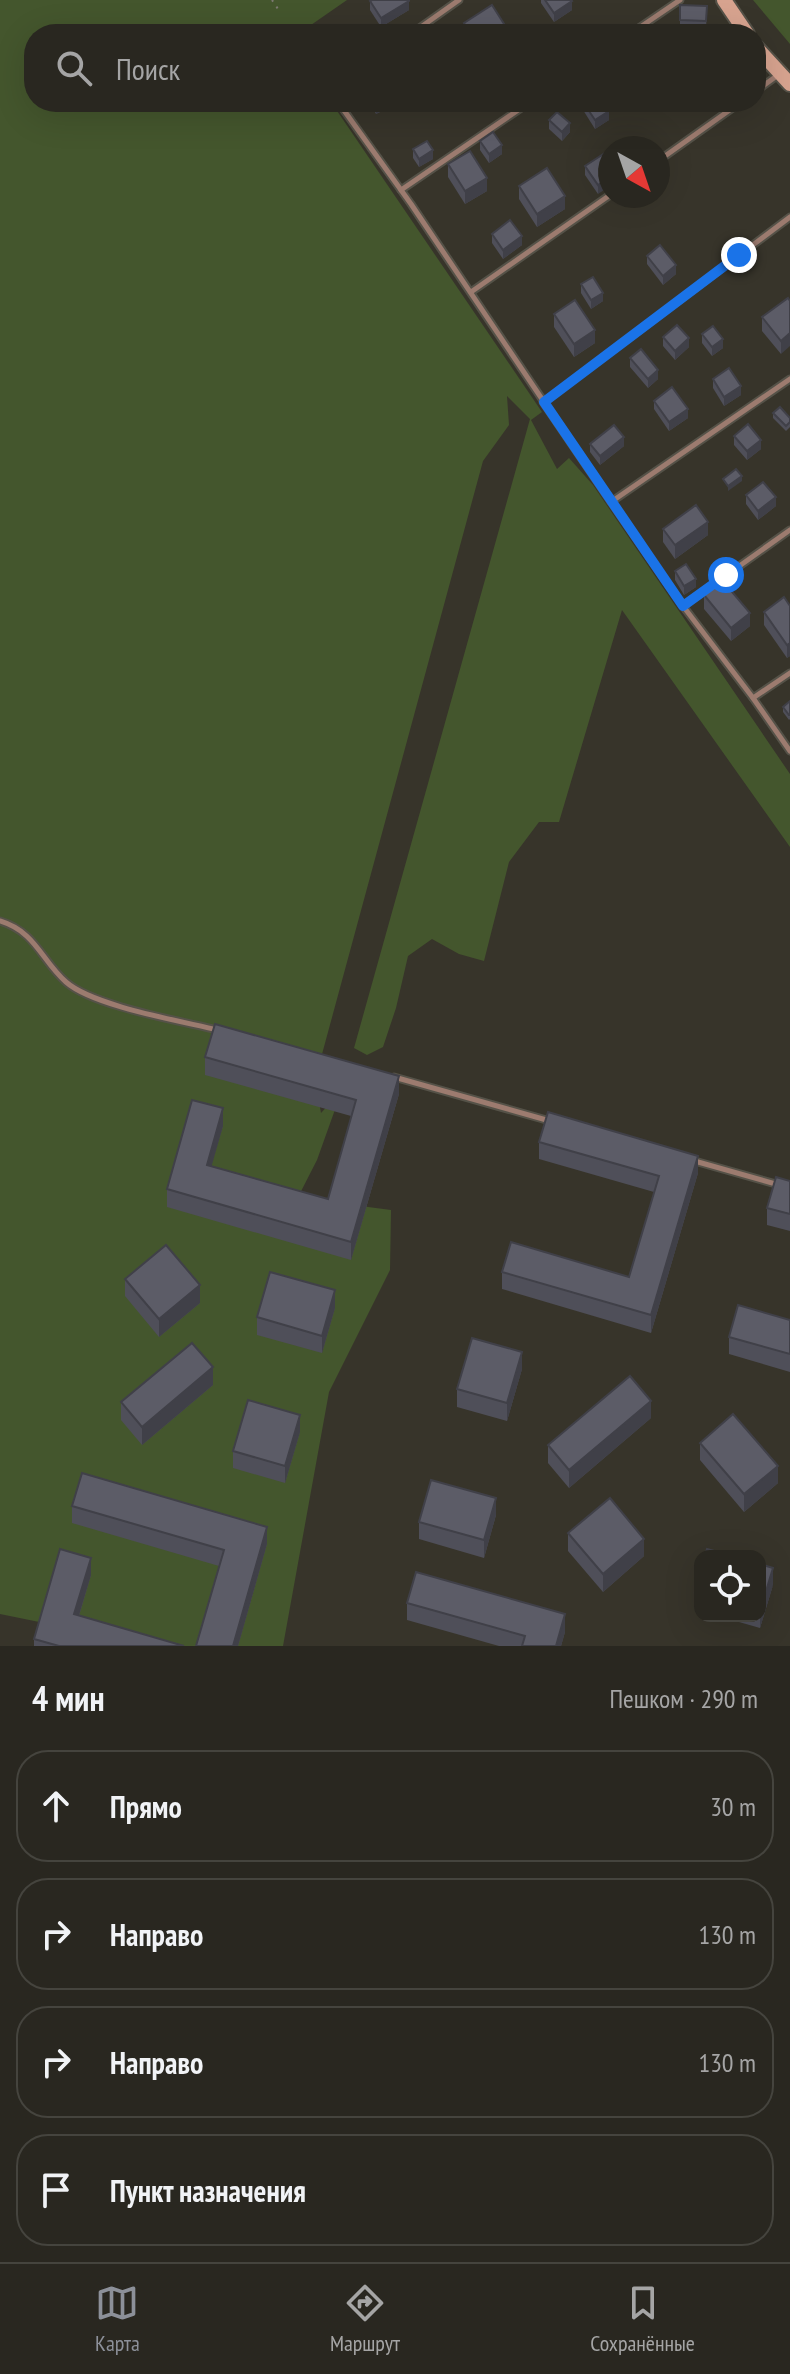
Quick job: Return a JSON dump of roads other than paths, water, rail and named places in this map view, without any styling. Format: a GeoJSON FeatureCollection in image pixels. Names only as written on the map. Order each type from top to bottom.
{"type":"FeatureCollection","features":[{"type":"Feature","properties":{"kind":"street"},"geometry":{"type":"LineString","coordinates":[[724,0],[740,24]]}},
{"type":"Feature","properties":{"kind":"street"},"geometry":{"type":"LineString","coordinates":[[766,58],[785,79]]}},
{"type":"Feature","properties":{"kind":"lane"},"geometry":{"type":"LineString","coordinates":[[425,24],[459,0]]}},
{"type":"Feature","properties":{"kind":"lane"},"geometry":{"type":"LineString","coordinates":[[645,24],[680,0]]}},
{"type":"Feature","properties":{"kind":"lane"},"geometry":{"type":"LineString","coordinates":[[766,87],[785,79]]}},
{"type":"Feature","properties":{"kind":"lane"},"geometry":{"type":"LineString","coordinates":[[345,112],[683,606],[790,751]]}},
{"type":"Feature","properties":{"kind":"lane"},"geometry":{"type":"LineString","coordinates":[[401,190],[515,112]]}},
{"type":"Feature","properties":{"kind":"lane"},"geometry":{"type":"LineString","coordinates":[[670,152],[727,112]]}},
{"type":"Feature","properties":{"kind":"lane"},"geometry":{"type":"LineString","coordinates":[[471,292],[598,203]]}},
{"type":"Feature","properties":{"kind":"lane"},"geometry":{"type":"LineString","coordinates":[[542,402],[790,217]]}},
{"type":"Feature","properties":{"kind":"lane"},"geometry":{"type":"LineString","coordinates":[[611,502],[790,379]]}},
{"type":"Feature","properties":{"kind":"lane"},"geometry":{"type":"LineString","coordinates":[[683,606],[790,530]]}},
{"type":"Feature","properties":{"kind":"lane"},"geometry":{"type":"LineString","coordinates":[[753,698],[790,673]]}},
{"type":"Feature","properties":{"kind":"lane"},"geometry":{"type":"LineString","coordinates":[[0,921],[28,934],[67,984],[104,1002],[222,1031]]}},
{"type":"Feature","properties":{"kind":"lane"},"geometry":{"type":"LineString","coordinates":[[384,1075],[563,1125]]}},
{"type":"Feature","properties":{"kind":"lane"},"geometry":{"type":"LineString","coordinates":[[684,1158],[790,1188]]}}]}
